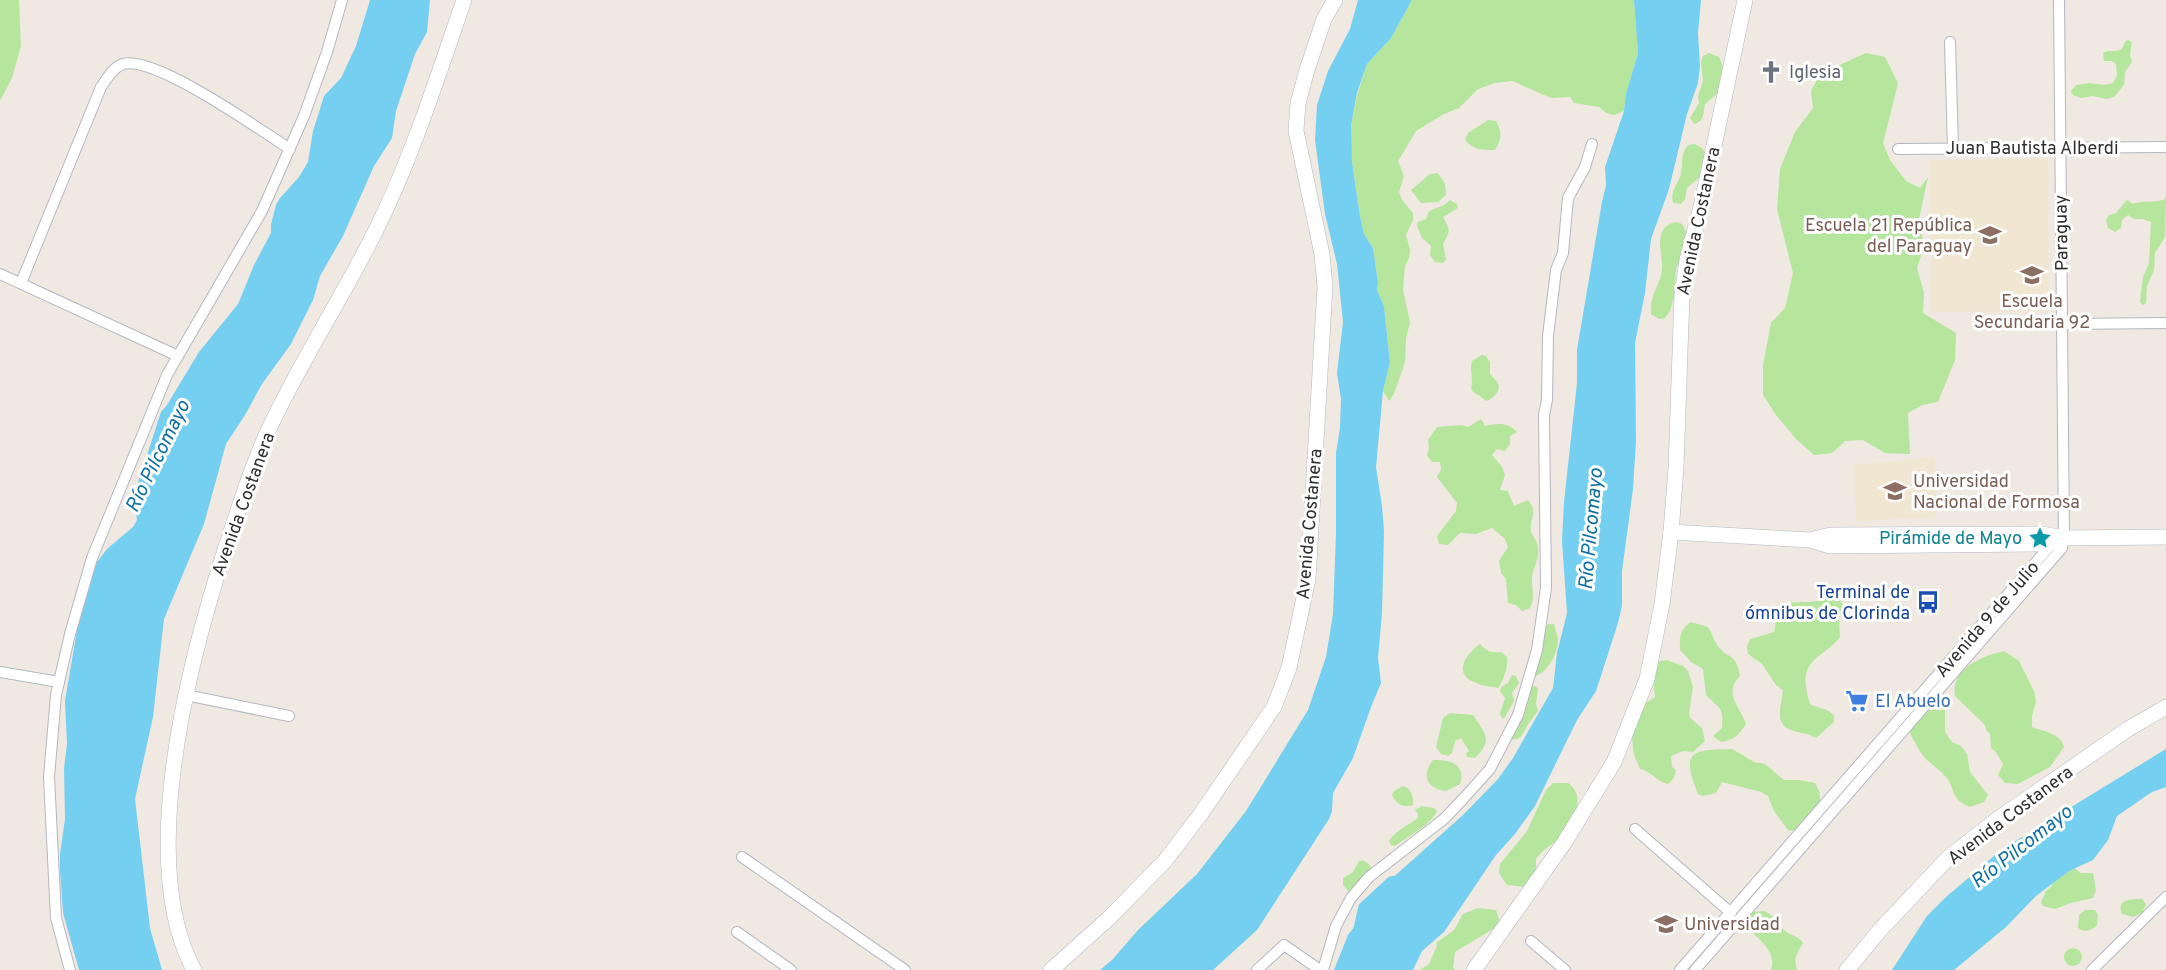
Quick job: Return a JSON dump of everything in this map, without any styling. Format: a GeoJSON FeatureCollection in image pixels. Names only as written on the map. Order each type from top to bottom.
{"type":"FeatureCollection","features":[{"type":"Feature","properties":{"kind":"street"},"geometry":{"type":"LineString","coordinates":[[70,970],[56,918],[49,777],[56,694],[70,634],[92,558],[167,375],[262,211],[312,94],[342,0]]}},
{"type":"Feature","properties":{"kind":"street","name":"Avenida Costanera"},"geometry":{"type":"LineString","coordinates":[[194,970],[176,923],[169,871],[169,811],[177,740],[213,587],[246,484],[268,433],[375,232],[410,155],[464,0]]}},
{"type":"Feature","properties":{"kind":"street","name":"Avenida Costanera"},"geometry":{"type":"LineString","coordinates":[[1051,970],[1108,919],[1165,861],[1200,815],[1274,707],[1288,668],[1308,579],[1325,287],[1322,254],[1296,131],[1298,103],[1324,19],[1335,0]]}},
{"type":"Feature","properties":{"kind":"street","name":"Avenida Costanera"},"geometry":{"type":"LineString","coordinates":[[1474,970],[1564,843],[1614,762],[1647,679],[1662,604],[1671,532],[1676,468],[1682,295],[1687,260],[1701,207],[1745,0]]}},
{"type":"Feature","properties":{"kind":"street","name":"Paraguay"},"geometry":{"type":"LineString","coordinates":[[2059,0],[2064,538]]}},
{"type":"Feature","properties":{"kind":"street"},"geometry":{"type":"LineString","coordinates":[[1950,42],[1953,149]]}},
{"type":"Feature","properties":{"kind":"street"},"geometry":{"type":"LineString","coordinates":[[21,283],[101,87],[114,70],[123,64],[139,63],[168,76],[197,91],[290,149]]}},
{"type":"Feature","properties":{"kind":"street"},"geometry":{"type":"LineString","coordinates":[[1257,970],[1284,945],[1322,970],[1336,926],[1351,898],[1369,877],[1444,819],[1477,784],[1490,769],[1518,716],[1537,650],[1546,588],[1544,415],[1547,400],[1548,336],[1556,270],[1563,253],[1568,198],[1585,167],[1592,144]]}},
{"type":"Feature","properties":{"kind":"street","name":"Juan Bautista Alberdi"},"geometry":{"type":"LineString","coordinates":[[1898,149],[2166,147]]}},
{"type":"Feature","properties":{"kind":"street"},"geometry":{"type":"LineString","coordinates":[[0,274],[178,356]]}},
{"type":"Feature","properties":{"kind":"street"},"geometry":{"type":"LineString","coordinates":[[2062,324],[2166,323]]}},
{"type":"Feature","properties":{"kind":"street"},"geometry":{"type":"LineString","coordinates":[[1671,532],[1810,540],[1830,546],[2041,544],[2064,538],[2166,537]]}},
{"type":"Feature","properties":{"kind":"street","name":"Avenida 9 de Julio"},"geometry":{"type":"LineString","coordinates":[[1683,969],[2062,548],[2064,538]]}},
{"type":"Feature","properties":{"kind":"street"},"geometry":{"type":"LineString","coordinates":[[0,672],[59,682]]}},
{"type":"Feature","properties":{"kind":"street"},"geometry":{"type":"LineString","coordinates":[[186,695],[289,716]]}},
{"type":"Feature","properties":{"kind":"street","name":"Avenida Costanera"},"geometry":{"type":"LineString","coordinates":[[1847,970],[1880,930],[1948,858],[2045,786],[2128,729],[2166,707]]}},
{"type":"Feature","properties":{"kind":"street","name":"Avenida 9 de Julio"},"geometry":{"type":"LineString","coordinates":[[1695,970],[1894,734]]}},
{"type":"Feature","properties":{"kind":"street"},"geometry":{"type":"LineString","coordinates":[[1635,829],[1731,913]]}},
{"type":"Feature","properties":{"kind":"street"},"geometry":{"type":"LineString","coordinates":[[742,857],[905,970]]}},
{"type":"Feature","properties":{"kind":"street"},"geometry":{"type":"LineString","coordinates":[[2092,970],[2166,897]]}},
{"type":"Feature","properties":{"kind":"street"},"geometry":{"type":"LineString","coordinates":[[737,932],[791,970]]}},
{"type":"Feature","properties":{"kind":"street"},"geometry":{"type":"LineString","coordinates":[[1531,941],[1565,970]]}},
{"type":"Feature","properties":{"kind":"shaded area","name":"Escuela 21 República del Paraguay"},"geometry":{"type":"Polygon","coordinates":[[[2048,159],[2049,311],[1931,312],[1930,160],[2048,159]]]}},
{"type":"Feature","properties":{"kind":"shaded area","name":"Universidad Nacional de Formosa"},"geometry":{"type":"Polygon","coordinates":[[[1935,457],[1936,517],[1856,521],[1854,465],[1935,457]]]}},
{"type":"Feature","properties":{"kind":"green space"},"geometry":{"type":"Polygon","coordinates":[[[0,0],[19,0],[21,46],[12,78],[0,101],[0,0]]]}},
{"type":"Feature","properties":{"kind":"green space"},"geometry":{"type":"Polygon","coordinates":[[[1412,0],[1634,0],[1638,53],[1626,94],[1624,111],[1614,115],[1606,113],[1599,107],[1574,103],[1570,97],[1551,98],[1512,81],[1495,83],[1478,89],[1459,108],[1416,131],[1398,161],[1404,176],[1399,192],[1402,200],[1413,213],[1413,220],[1406,235],[1410,250],[1405,266],[1403,290],[1410,322],[1406,338],[1405,362],[1394,394],[1389,401],[1383,391],[1390,363],[1384,306],[1377,290],[1373,248],[1364,234],[1360,216],[1350,148],[1351,126],[1367,64],[1391,38],[1412,0]]]}},
{"type":"Feature","properties":{"kind":"green space"},"geometry":{"type":"Polygon","coordinates":[[[2128,40],[2132,42],[2130,54],[2132,62],[2125,72],[2124,85],[2114,97],[2081,98],[2073,95],[2071,91],[2076,85],[2113,83],[2117,76],[2116,64],[2112,61],[2104,61],[2103,53],[2122,49],[2128,40]]]}},
{"type":"Feature","properties":{"kind":"green space"},"geometry":{"type":"Polygon","coordinates":[[[1709,53],[1719,57],[1725,71],[1719,92],[1705,104],[1702,119],[1694,124],[1690,118],[1699,103],[1698,96],[1703,81],[1701,62],[1703,56],[1709,53]]]}},
{"type":"Feature","properties":{"kind":"green space"},"geometry":{"type":"Polygon","coordinates":[[[1866,53],[1885,57],[1898,83],[1883,143],[1890,160],[1906,181],[1920,188],[1928,177],[1919,219],[1924,246],[1917,268],[1924,293],[1923,313],[1956,333],[1955,360],[1938,402],[1922,405],[1908,413],[1910,454],[1885,453],[1863,440],[1845,441],[1832,453],[1814,455],[1797,440],[1763,395],[1763,365],[1771,323],[1785,308],[1793,273],[1777,209],[1780,169],[1795,132],[1813,108],[1811,91],[1820,74],[1866,53]]]}},
{"type":"Feature","properties":{"kind":"green space"},"geometry":{"type":"Polygon","coordinates":[[[1488,120],[1496,121],[1499,129],[1500,139],[1495,150],[1478,149],[1471,146],[1465,140],[1468,133],[1488,120]]]}},
{"type":"Feature","properties":{"kind":"green space"},"geometry":{"type":"Polygon","coordinates":[[[1694,144],[1705,152],[1699,178],[1687,188],[1685,199],[1681,204],[1673,203],[1684,153],[1688,145],[1694,144]]]}},
{"type":"Feature","properties":{"kind":"green space"},"geometry":{"type":"Polygon","coordinates":[[[1437,173],[1444,183],[1446,195],[1438,202],[1421,203],[1411,190],[1430,174],[1437,173]]]}},
{"type":"Feature","properties":{"kind":"green space"},"geometry":{"type":"Polygon","coordinates":[[[2166,195],[2165,237],[2155,253],[2154,270],[2147,286],[2146,303],[2143,305],[2140,302],[2143,277],[2149,263],[2151,222],[2134,219],[2128,215],[2122,220],[2121,228],[2115,232],[2108,228],[2106,220],[2109,215],[2116,213],[2127,200],[2133,204],[2160,201],[2164,200],[2166,195]]]}},
{"type":"Feature","properties":{"kind":"green space"},"geometry":{"type":"Polygon","coordinates":[[[1450,200],[1457,204],[1458,208],[1443,217],[1449,231],[1443,244],[1446,259],[1443,263],[1435,262],[1430,255],[1431,246],[1422,238],[1417,226],[1418,222],[1426,219],[1429,211],[1450,200]]]}},
{"type":"Feature","properties":{"kind":"green space"},"geometry":{"type":"Polygon","coordinates":[[[1676,222],[1682,224],[1688,235],[1688,241],[1676,269],[1674,297],[1670,311],[1665,318],[1659,319],[1651,314],[1651,307],[1662,269],[1661,236],[1666,226],[1676,222]]]}},
{"type":"Feature","properties":{"kind":"green space"},"geometry":{"type":"Polygon","coordinates":[[[1482,355],[1486,356],[1490,362],[1490,374],[1499,385],[1496,394],[1486,401],[1471,388],[1472,361],[1482,355]]]}},
{"type":"Feature","properties":{"kind":"green space"},"geometry":{"type":"Polygon","coordinates":[[[1481,419],[1485,426],[1502,424],[1510,426],[1517,432],[1510,436],[1510,444],[1505,451],[1497,449],[1492,455],[1502,467],[1505,475],[1500,490],[1508,491],[1514,506],[1528,500],[1533,509],[1531,531],[1537,544],[1538,555],[1532,576],[1532,604],[1530,608],[1522,611],[1516,605],[1508,603],[1506,579],[1501,573],[1499,561],[1508,547],[1505,539],[1492,528],[1476,534],[1460,533],[1448,545],[1439,544],[1437,536],[1456,511],[1457,503],[1437,477],[1441,470],[1440,462],[1432,462],[1427,455],[1428,440],[1437,427],[1461,425],[1468,427],[1481,419]]]}},
{"type":"Feature","properties":{"kind":"green space"},"geometry":{"type":"Polygon","coordinates":[[[1839,599],[1843,605],[1839,621],[1840,637],[1811,663],[1806,677],[1807,694],[1811,705],[1834,715],[1834,722],[1816,738],[1790,730],[1781,722],[1783,690],[1776,685],[1762,664],[1748,654],[1747,646],[1750,639],[1774,632],[1777,612],[1782,605],[1839,599]]]}},
{"type":"Feature","properties":{"kind":"green space"},"geometry":{"type":"Polygon","coordinates":[[[1691,622],[1708,627],[1717,645],[1734,659],[1738,668],[1740,676],[1735,682],[1733,695],[1746,724],[1736,736],[1726,741],[1721,742],[1713,736],[1722,728],[1722,716],[1720,708],[1706,695],[1703,669],[1691,662],[1680,650],[1682,631],[1691,622]]]}},
{"type":"Feature","properties":{"kind":"green space"},"geometry":{"type":"Polygon","coordinates":[[[1548,624],[1554,624],[1558,639],[1557,650],[1548,667],[1535,676],[1545,627],[1548,624]]]}},
{"type":"Feature","properties":{"kind":"green space"},"geometry":{"type":"Polygon","coordinates":[[[1480,644],[1487,650],[1501,652],[1507,657],[1505,673],[1498,688],[1477,683],[1464,674],[1464,663],[1470,652],[1480,644]]]}},
{"type":"Feature","properties":{"kind":"green space"},"geometry":{"type":"Polygon","coordinates":[[[2004,651],[2019,661],[2034,691],[2036,701],[2032,727],[2056,736],[2064,747],[2050,767],[2018,784],[2005,783],[1998,775],[2003,764],[1991,748],[1990,734],[1985,725],[1955,696],[1957,678],[1969,665],[1986,656],[2004,651]]]}},
{"type":"Feature","properties":{"kind":"green space"},"geometry":{"type":"Polygon","coordinates":[[[1667,660],[1683,666],[1688,671],[1693,687],[1690,718],[1702,728],[1705,741],[1693,752],[1683,751],[1671,756],[1672,767],[1676,770],[1674,778],[1668,784],[1640,769],[1634,755],[1631,730],[1642,705],[1655,697],[1654,678],[1657,665],[1660,661],[1667,660]]]}},
{"type":"Feature","properties":{"kind":"green space"},"geometry":{"type":"Polygon","coordinates":[[[1512,675],[1516,676],[1519,683],[1512,693],[1514,701],[1504,719],[1500,713],[1505,698],[1500,691],[1512,675]]]}},
{"type":"Feature","properties":{"kind":"green space"},"geometry":{"type":"Polygon","coordinates":[[[1535,686],[1538,688],[1536,704],[1538,711],[1521,737],[1511,740],[1508,737],[1527,688],[1535,686]]]}},
{"type":"Feature","properties":{"kind":"green space"},"geometry":{"type":"Polygon","coordinates":[[[1928,707],[1945,710],[1945,732],[1952,742],[1961,746],[1967,754],[1970,772],[1988,795],[1984,802],[1970,807],[1963,804],[1956,796],[1948,779],[1926,759],[1912,737],[1910,732],[1912,726],[1928,707]]]}},
{"type":"Feature","properties":{"kind":"green space"},"geometry":{"type":"Polygon","coordinates":[[[1450,713],[1473,715],[1484,732],[1485,746],[1475,758],[1467,757],[1466,753],[1469,751],[1461,738],[1455,741],[1452,753],[1448,756],[1441,754],[1436,747],[1443,718],[1450,713]]]}},
{"type":"Feature","properties":{"kind":"green space"},"geometry":{"type":"Polygon","coordinates":[[[1732,749],[1754,762],[1765,764],[1784,780],[1815,783],[1821,805],[1802,832],[1788,830],[1774,811],[1768,796],[1761,792],[1722,782],[1716,793],[1703,796],[1698,794],[1690,769],[1693,755],[1707,750],[1732,749]]]}},
{"type":"Feature","properties":{"kind":"green space"},"geometry":{"type":"Polygon","coordinates":[[[1433,760],[1451,762],[1459,767],[1460,784],[1446,791],[1439,790],[1430,784],[1427,771],[1433,760]]]}},
{"type":"Feature","properties":{"kind":"green space"},"geometry":{"type":"Polygon","coordinates":[[[1553,783],[1568,783],[1574,788],[1578,802],[1574,817],[1561,837],[1536,859],[1536,874],[1527,887],[1507,885],[1499,873],[1500,864],[1527,831],[1546,790],[1553,783]]]}},
{"type":"Feature","properties":{"kind":"green space"},"geometry":{"type":"Polygon","coordinates":[[[1403,786],[1411,793],[1413,805],[1403,806],[1392,795],[1394,791],[1403,786]]]}},
{"type":"Feature","properties":{"kind":"green space"},"geometry":{"type":"Polygon","coordinates":[[[1422,806],[1434,808],[1437,811],[1419,830],[1395,846],[1391,845],[1389,841],[1395,834],[1418,818],[1415,810],[1422,806]]]}},
{"type":"Feature","properties":{"kind":"green space"},"geometry":{"type":"Polygon","coordinates":[[[1363,860],[1371,868],[1356,887],[1348,891],[1343,885],[1343,878],[1353,872],[1359,861],[1363,860]]]}},
{"type":"Feature","properties":{"kind":"green space"},"geometry":{"type":"Polygon","coordinates":[[[2074,868],[2081,873],[2093,873],[2096,890],[2093,898],[2055,909],[2043,906],[2041,902],[2046,891],[2052,886],[2052,882],[2074,868]]]}},
{"type":"Feature","properties":{"kind":"green space"},"geometry":{"type":"Polygon","coordinates":[[[2142,899],[2146,904],[2142,913],[2133,917],[2122,914],[2121,905],[2125,901],[2142,899]]]}},
{"type":"Feature","properties":{"kind":"green space"},"geometry":{"type":"Polygon","coordinates":[[[1478,908],[1496,910],[1499,919],[1498,926],[1455,952],[1453,968],[1455,970],[1420,970],[1429,964],[1437,946],[1436,943],[1454,930],[1463,914],[1478,908]]]}},
{"type":"Feature","properties":{"kind":"green space"},"geometry":{"type":"Polygon","coordinates":[[[2085,910],[2095,910],[2098,915],[2097,925],[2086,931],[2078,928],[2079,915],[2085,910]]]}},
{"type":"Feature","properties":{"kind":"green space"},"geometry":{"type":"Polygon","coordinates":[[[1764,911],[1773,916],[1784,931],[1799,938],[1803,943],[1797,953],[1797,970],[1771,970],[1770,954],[1744,919],[1752,912],[1764,911]]]}},
{"type":"Feature","properties":{"kind":"green space"},"geometry":{"type":"Polygon","coordinates":[[[2073,948],[2079,951],[2082,957],[2079,963],[2073,966],[2067,963],[2064,957],[2067,951],[2073,948]]]}},
{"type":"Feature","properties":{"kind":"water"},"geometry":{"type":"Polygon","coordinates":[[[370,0],[430,0],[427,32],[415,54],[396,111],[392,138],[374,166],[343,236],[320,276],[313,300],[291,344],[262,384],[226,444],[204,524],[164,619],[153,717],[135,799],[150,928],[162,970],[79,970],[63,913],[60,854],[65,819],[64,768],[67,744],[65,701],[81,607],[90,577],[97,562],[107,549],[133,527],[137,520],[134,495],[161,412],[199,352],[238,304],[254,265],[271,233],[276,205],[308,162],[313,131],[324,96],[341,78],[356,46],[370,0]]]}},
{"type":"Feature","properties":{"kind":"water"},"geometry":{"type":"Polygon","coordinates":[[[1358,0],[1412,0],[1391,38],[1367,64],[1357,93],[1351,126],[1352,162],[1360,216],[1364,234],[1373,248],[1377,290],[1384,306],[1390,363],[1383,391],[1376,467],[1384,531],[1382,613],[1378,658],[1381,683],[1353,758],[1333,793],[1329,819],[1257,930],[1213,970],[1100,970],[1197,874],[1246,811],[1308,710],[1326,657],[1333,614],[1336,453],[1341,399],[1337,373],[1343,322],[1337,264],[1325,214],[1315,140],[1317,105],[1328,71],[1350,29],[1358,0]]]}},
{"type":"Feature","properties":{"kind":"water"},"geometry":{"type":"Polygon","coordinates":[[[1634,0],[1701,0],[1698,33],[1700,66],[1698,83],[1687,114],[1669,189],[1651,239],[1645,293],[1635,343],[1636,441],[1633,489],[1622,571],[1622,606],[1618,623],[1596,691],[1577,720],[1535,806],[1496,855],[1444,932],[1422,951],[1413,970],[1334,970],[1348,935],[1389,881],[1463,815],[1498,779],[1513,758],[1553,688],[1557,653],[1567,613],[1562,541],[1577,383],[1577,350],[1606,185],[1605,167],[1624,111],[1626,94],[1638,53],[1634,0]]]}},
{"type":"Feature","properties":{"kind":"water"},"geometry":{"type":"Polygon","coordinates":[[[2166,749],[2166,787],[2152,792],[2117,816],[2108,840],[2093,860],[2069,871],[2036,896],[2006,927],[1954,970],[1892,970],[1927,916],[2001,850],[2166,749]]]}},
{"type":"Feature","properties":{"kind":"waterway","name":"Río Pilcomayo"},"geometry":{"type":"LineString","coordinates":[[1353,970],[1367,909],[1393,885]]}},
{"type":"Feature","properties":{"kind":"place","name":"Iglesia"},"geometry":{"type":"Point","coordinates":[1771,72]}},
{"type":"Feature","properties":{"kind":"place","name":"Escuela 21 República del Paraguay"},"geometry":{"type":"Point","coordinates":[1990,235]}},
{"type":"Feature","properties":{"kind":"place","name":"Escuela Secundaria 92"},"geometry":{"type":"Point","coordinates":[2032,275]}},
{"type":"Feature","properties":{"kind":"place","name":"Universidad Nacional de Formosa"},"geometry":{"type":"Point","coordinates":[1895,491]}},
{"type":"Feature","properties":{"kind":"place","name":"Pirámide de Mayo"},"geometry":{"type":"Point","coordinates":[2040,538]}},
{"type":"Feature","properties":{"kind":"place","name":"Terminal de ómnibus de Clorinda"},"geometry":{"type":"Point","coordinates":[1928,602]}},
{"type":"Feature","properties":{"kind":"place","name":"El Abuelo"},"geometry":{"type":"Point","coordinates":[1857,701]}},
{"type":"Feature","properties":{"kind":"place","name":"Universidad"},"geometry":{"type":"Point","coordinates":[1666,924]}}]}
